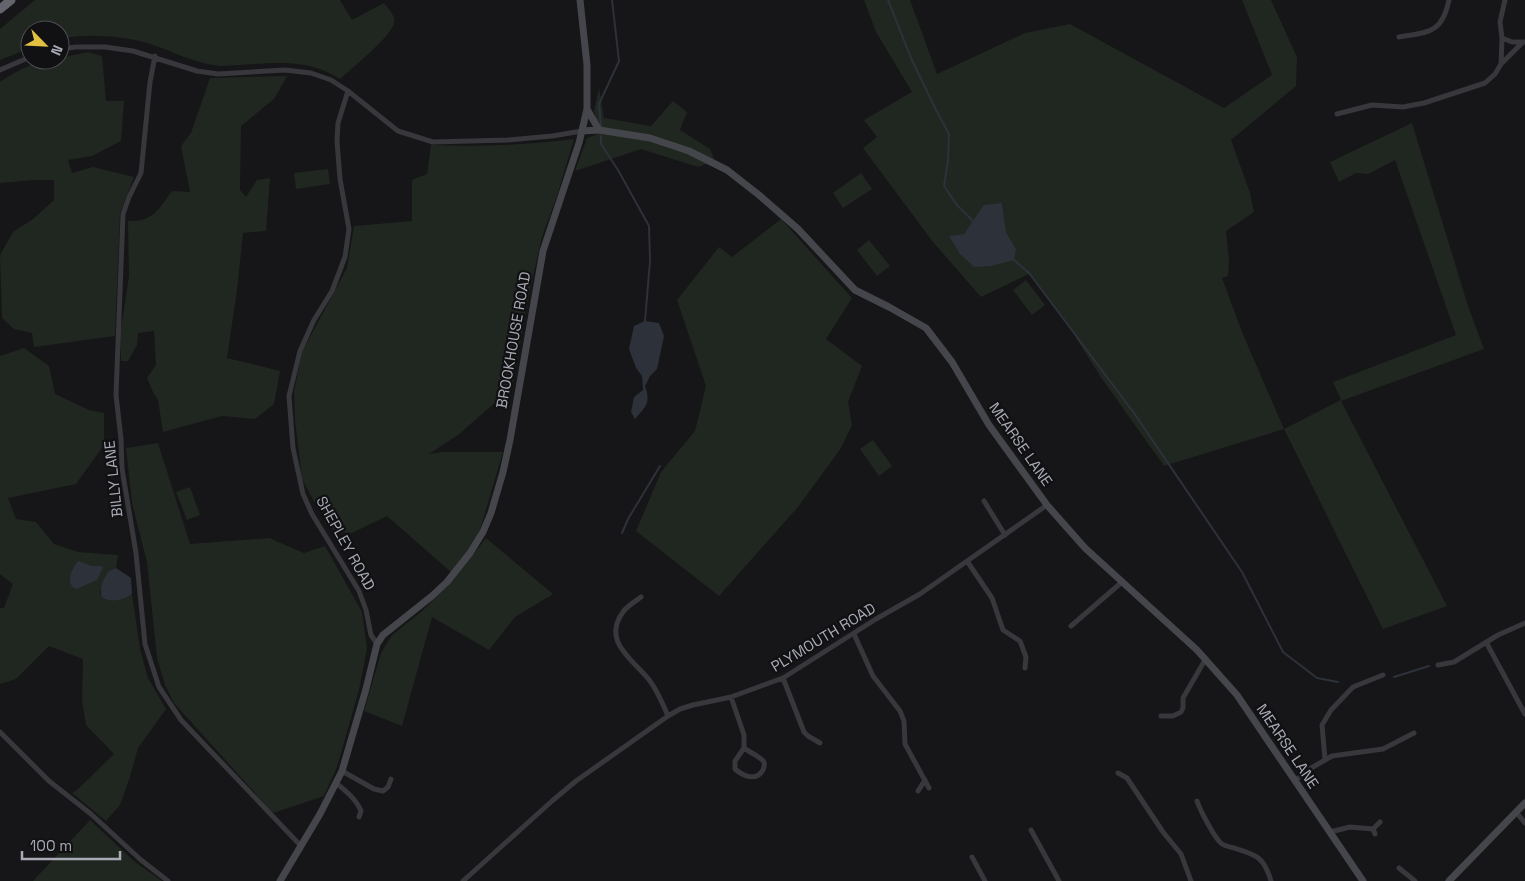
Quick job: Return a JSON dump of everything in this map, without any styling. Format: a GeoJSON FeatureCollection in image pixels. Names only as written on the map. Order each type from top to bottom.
{"type":"FeatureCollection","features":[{"type":"Feature","properties":{"kind":"highway"},"geometry":{"type":"LineString","coordinates":[[0,9],[11,0]]}},
{"type":"Feature","properties":{"kind":"street","name":"BROOKHOUSE ROAD"},"geometry":{"type":"LineString","coordinates":[[377,644],[399,621],[422,605],[442,586],[470,553],[483,532],[503,472],[543,251],[582,131],[587,109],[587,65],[580,0]]}},
{"type":"Feature","properties":{"kind":"street"},"geometry":{"type":"LineString","coordinates":[[1399,37],[1431,31],[1439,24],[1447,11],[1449,0]]}},
{"type":"Feature","properties":{"kind":"street"},"geometry":{"type":"LineString","coordinates":[[1501,64],[1502,38],[1500,22],[1505,0]]}},
{"type":"Feature","properties":{"kind":"street"},"geometry":{"type":"LineString","coordinates":[[1502,38],[1512,42],[1523,42]]}},
{"type":"Feature","properties":{"kind":"street"},"geometry":{"type":"LineString","coordinates":[[1337,114],[1372,105],[1403,107],[1424,103],[1486,82],[1523,42]]}},
{"type":"Feature","properties":{"kind":"street"},"geometry":{"type":"LineString","coordinates":[[70,48],[105,47],[133,51],[197,71],[218,74],[285,70],[310,73],[331,80],[348,91],[398,131],[433,142],[508,140],[582,131]]}},
{"type":"Feature","properties":{"kind":"street","name":"BILLY LANE"},"geometry":{"type":"LineString","coordinates":[[154,56],[141,173],[123,214],[116,395],[122,439],[122,469],[136,553],[145,644],[159,687],[181,720],[301,846]]}},
{"type":"Feature","properties":{"kind":"street"},"geometry":{"type":"LineString","coordinates":[[0,70],[20,61]]}},
{"type":"Feature","properties":{"kind":"street","name":"SHEPLEY ROAD"},"geometry":{"type":"LineString","coordinates":[[348,91],[338,123],[336,141],[340,180],[349,229],[345,257],[332,291],[314,320],[300,351],[290,396],[293,448],[303,494],[318,525],[359,591],[366,610],[371,635],[377,644]]}},
{"type":"Feature","properties":{"kind":"street"},"geometry":{"type":"LineString","coordinates":[[587,109],[599,130]]}},
{"type":"Feature","properties":{"kind":"street","name":"MEARSE LANE"},"geometry":{"type":"LineString","coordinates":[[582,131],[599,130],[650,138],[689,151],[727,170],[760,195],[798,229],[855,290],[890,307],[926,328],[952,362],[989,425],[1047,505],[1086,548],[1197,650],[1237,695],[1364,881]]}},
{"type":"Feature","properties":{"kind":"street"},"geometry":{"type":"LineString","coordinates":[[984,501],[1006,535]]}},
{"type":"Feature","properties":{"kind":"street","name":"PLYMOUTH ROAD"},"geometry":{"type":"LineString","coordinates":[[463,881],[576,781],[668,716],[693,704],[731,696],[783,678],[876,619],[920,594],[1047,505]]}},
{"type":"Feature","properties":{"kind":"street"},"geometry":{"type":"LineString","coordinates":[[967,561],[992,598],[1003,630],[1020,641],[1026,657],[1025,668]]}},
{"type":"Feature","properties":{"kind":"street"},"geometry":{"type":"LineString","coordinates":[[1071,626],[1122,582]]}},
{"type":"Feature","properties":{"kind":"street"},"geometry":{"type":"LineString","coordinates":[[641,597],[624,611],[618,624],[616,639],[624,654],[649,680],[659,695],[668,716]]}},
{"type":"Feature","properties":{"kind":"street"},"geometry":{"type":"LineString","coordinates":[[1438,666],[1454,662],[1486,642],[1525,622]]}},
{"type":"Feature","properties":{"kind":"street"},"geometry":{"type":"LineString","coordinates":[[854,634],[873,676],[900,711],[904,722],[905,744],[930,788]]}},
{"type":"Feature","properties":{"kind":"street"},"geometry":{"type":"LineString","coordinates":[[1486,642],[1525,714]]}},
{"type":"Feature","properties":{"kind":"street"},"geometry":{"type":"LineString","coordinates":[[280,881],[320,814],[342,770],[377,644]]}},
{"type":"Feature","properties":{"kind":"street"},"geometry":{"type":"LineString","coordinates":[[1160,716],[1173,716],[1181,712],[1183,698],[1204,660]]}},
{"type":"Feature","properties":{"kind":"street"},"geometry":{"type":"LineString","coordinates":[[1325,759],[1322,725],[1331,710],[1354,687],[1383,675]]}},
{"type":"Feature","properties":{"kind":"street"},"geometry":{"type":"LineString","coordinates":[[783,678],[804,732],[820,743]]}},
{"type":"Feature","properties":{"kind":"street"},"geometry":{"type":"LineString","coordinates":[[731,696],[744,736],[744,748],[735,762],[735,769],[742,775],[755,778],[760,775],[764,768],[763,761],[744,748]]}},
{"type":"Feature","properties":{"kind":"street"},"geometry":{"type":"LineString","coordinates":[[0,732],[49,782],[91,814],[141,860],[168,881]]}},
{"type":"Feature","properties":{"kind":"street"},"geometry":{"type":"LineString","coordinates":[[1295,780],[1306,771],[1332,756],[1383,749],[1414,732]]}},
{"type":"Feature","properties":{"kind":"street"},"geometry":{"type":"LineString","coordinates":[[342,770],[374,789],[383,791],[388,787],[391,780]]}},
{"type":"Feature","properties":{"kind":"street"},"geometry":{"type":"LineString","coordinates":[[1118,773],[1127,778],[1163,832],[1181,854],[1191,881]]}},
{"type":"Feature","properties":{"kind":"street"},"geometry":{"type":"LineString","coordinates":[[918,791],[925,780]]}},
{"type":"Feature","properties":{"kind":"street"},"geometry":{"type":"LineString","coordinates":[[336,783],[350,795],[359,807],[361,811],[359,817]]}},
{"type":"Feature","properties":{"kind":"street"},"geometry":{"type":"LineString","coordinates":[[1197,801],[1202,813],[1222,844],[1255,854],[1268,868],[1272,881]]}},
{"type":"Feature","properties":{"kind":"street"},"geometry":{"type":"LineString","coordinates":[[1450,881],[1525,803]]}},
{"type":"Feature","properties":{"kind":"street"},"geometry":{"type":"LineString","coordinates":[[1516,812],[1525,823]]}},
{"type":"Feature","properties":{"kind":"street"},"geometry":{"type":"LineString","coordinates":[[1330,832],[1350,827],[1374,832],[1380,822]]}},
{"type":"Feature","properties":{"kind":"street"},"geometry":{"type":"LineString","coordinates":[[1031,830],[1059,881]]}},
{"type":"Feature","properties":{"kind":"street"},"geometry":{"type":"LineString","coordinates":[[972,857],[985,881]]}},
{"type":"Feature","properties":{"kind":"street"},"geometry":{"type":"LineString","coordinates":[[1399,868],[1415,881]]}},
{"type":"Feature","properties":{"kind":"shaded area"},"geometry":{"type":"Polygon","coordinates":[[[35,0],[340,0],[352,20],[384,3],[393,15],[394,20],[392,29],[379,44],[340,79],[316,68],[291,63],[213,65],[196,61],[147,43],[127,39],[104,36],[70,37],[70,20],[20,20],[20,52],[0,60],[0,29],[35,0]]]}},
{"type":"Feature","properties":{"kind":"shaded area"},"geometry":{"type":"Polygon","coordinates":[[[864,0],[910,0],[937,74],[1025,33],[1070,24],[1224,108],[1272,75],[1242,0],[1271,0],[1297,57],[1296,86],[1231,140],[1250,193],[1254,212],[1226,231],[1229,260],[1228,276],[1222,278],[1242,332],[1284,429],[1164,466],[1100,376],[1066,322],[1029,274],[981,297],[933,242],[863,148],[877,137],[864,120],[912,92],[876,32],[864,0]],[[1002,203],[974,221],[964,234],[949,236],[1016,249],[1006,232],[1002,203]]]}},
{"type":"Feature","properties":{"kind":"shaded area"},"geometry":{"type":"Polygon","coordinates":[[[88,52],[102,56],[106,101],[124,101],[121,141],[92,156],[68,160],[72,173],[93,167],[134,177],[120,213],[115,336],[34,347],[32,333],[14,329],[2,318],[0,255],[13,232],[33,219],[54,200],[54,180],[0,183],[0,82],[20,70],[70,70],[70,56],[88,52]]]}},
{"type":"Feature","properties":{"kind":"shaded area"},"geometry":{"type":"Polygon","coordinates":[[[287,76],[274,99],[241,126],[240,190],[246,197],[257,180],[270,178],[266,231],[243,233],[227,358],[280,371],[274,404],[255,419],[222,416],[163,432],[158,400],[147,378],[156,365],[154,331],[138,333],[137,345],[128,361],[121,361],[120,335],[129,276],[128,221],[149,217],[159,209],[172,191],[190,192],[181,146],[191,133],[210,78],[287,76]]]}},
{"type":"Feature","properties":{"kind":"shaded area"},"geometry":{"type":"Polygon","coordinates":[[[599,88],[604,118],[651,126],[673,101],[687,112],[680,130],[710,149],[715,161],[698,167],[641,149],[575,171],[587,138],[598,134],[599,129],[594,111],[599,88]]]}},
{"type":"Feature","properties":{"kind":"shaded area"},"geometry":{"type":"Polygon","coordinates":[[[1412,123],[1468,306],[1484,349],[1341,401],[1447,606],[1383,629],[1284,429],[1341,400],[1333,382],[1456,335],[1395,160],[1368,174],[1356,173],[1339,182],[1330,162],[1412,123]]]}},
{"type":"Feature","properties":{"kind":"shaded area"},"geometry":{"type":"Polygon","coordinates":[[[574,139],[557,196],[542,237],[529,294],[510,399],[497,401],[458,435],[429,454],[442,452],[503,452],[478,537],[451,572],[387,516],[352,533],[335,532],[316,505],[302,479],[295,420],[294,392],[302,352],[347,268],[354,226],[412,221],[412,180],[427,174],[431,145],[502,145],[574,139]]]}},
{"type":"Feature","properties":{"kind":"shaded area"},"geometry":{"type":"Polygon","coordinates":[[[328,169],[330,184],[296,189],[294,173],[328,169]]]}},
{"type":"Feature","properties":{"kind":"shaded area"},"geometry":{"type":"Polygon","coordinates":[[[861,173],[872,189],[843,208],[833,193],[861,173]]]}},
{"type":"Feature","properties":{"kind":"shaded area"},"geometry":{"type":"Polygon","coordinates":[[[1002,203],[1006,232],[1016,249],[1014,260],[991,266],[974,267],[960,254],[949,236],[964,234],[984,205],[1002,203]]]}},
{"type":"Feature","properties":{"kind":"shaded area"},"geometry":{"type":"Polygon","coordinates":[[[781,219],[852,298],[826,339],[862,366],[848,402],[852,425],[841,448],[798,507],[719,596],[636,531],[661,472],[695,431],[706,386],[677,300],[719,247],[732,257],[781,219]]]}},
{"type":"Feature","properties":{"kind":"shaded area"},"geometry":{"type":"Polygon","coordinates":[[[869,240],[890,266],[877,276],[857,250],[869,240]]]}},
{"type":"Feature","properties":{"kind":"shaded area"},"geometry":{"type":"Polygon","coordinates":[[[1026,280],[1045,305],[1032,315],[1013,290],[1026,280]]]}},
{"type":"Feature","properties":{"kind":"shaded area"},"geometry":{"type":"Polygon","coordinates":[[[645,321],[659,323],[664,336],[657,369],[650,376],[645,386],[648,397],[646,404],[635,419],[631,412],[634,397],[643,390],[642,376],[636,368],[629,349],[634,326],[645,321]]]}},
{"type":"Feature","properties":{"kind":"shaded area"},"geometry":{"type":"Polygon","coordinates":[[[24,348],[49,366],[55,394],[89,410],[104,413],[104,445],[76,484],[8,498],[16,519],[36,522],[54,544],[78,552],[118,555],[116,568],[109,571],[100,592],[102,598],[113,601],[132,594],[140,649],[148,678],[166,709],[138,748],[120,805],[106,821],[72,793],[114,754],[86,725],[82,701],[83,659],[49,646],[16,679],[0,684],[0,608],[4,608],[13,584],[0,574],[0,356],[24,348]]]}},
{"type":"Feature","properties":{"kind":"shaded area"},"geometry":{"type":"Polygon","coordinates":[[[873,440],[892,466],[879,476],[860,449],[873,440]]]}},
{"type":"Feature","properties":{"kind":"shaded area"},"geometry":{"type":"Polygon","coordinates":[[[158,443],[190,544],[269,538],[304,553],[325,546],[362,612],[367,648],[359,690],[337,767],[324,796],[273,813],[174,703],[165,685],[157,658],[147,562],[132,503],[126,448],[158,443]]]}},
{"type":"Feature","properties":{"kind":"shaded area"},"geometry":{"type":"Polygon","coordinates":[[[190,487],[200,515],[187,520],[176,492],[190,487]]]}},
{"type":"Feature","properties":{"kind":"shaded area"},"geometry":{"type":"Polygon","coordinates":[[[486,538],[553,594],[515,617],[489,650],[432,617],[402,726],[364,711],[381,653],[392,635],[421,612],[449,585],[486,538]]]}},
{"type":"Feature","properties":{"kind":"shaded area"},"geometry":{"type":"Polygon","coordinates":[[[78,561],[92,566],[103,567],[97,580],[76,589],[70,583],[70,576],[78,561]]]}},
{"type":"Feature","properties":{"kind":"shaded area"},"geometry":{"type":"Polygon","coordinates":[[[116,568],[131,578],[132,594],[118,600],[102,598],[101,587],[103,580],[109,571],[116,568]]]}},
{"type":"Feature","properties":{"kind":"shaded area"},"geometry":{"type":"Polygon","coordinates":[[[90,820],[135,862],[162,881],[33,881],[90,820]]]}},
{"type":"Feature","properties":{"kind":"waterway"},"geometry":{"type":"LineString","coordinates":[[601,127],[599,104],[619,61],[612,0]]}},
{"type":"Feature","properties":{"kind":"waterway"},"geometry":{"type":"LineString","coordinates":[[888,0],[911,58],[949,134],[948,161],[944,186],[957,205],[975,223]]}},
{"type":"Feature","properties":{"kind":"waterway"},"geometry":{"type":"LineString","coordinates":[[601,136],[601,144],[618,170],[649,226],[650,261],[645,321]]}},
{"type":"Feature","properties":{"kind":"waterway"},"geometry":{"type":"LineString","coordinates":[[1013,259],[1029,273],[1134,413],[1242,572],[1283,652],[1317,678],[1338,682]]}},
{"type":"Feature","properties":{"kind":"waterway"},"geometry":{"type":"LineString","coordinates":[[622,533],[628,519],[660,466]]}},
{"type":"Feature","properties":{"kind":"waterway"},"geometry":{"type":"LineString","coordinates":[[1394,677],[1429,666]]}}]}
